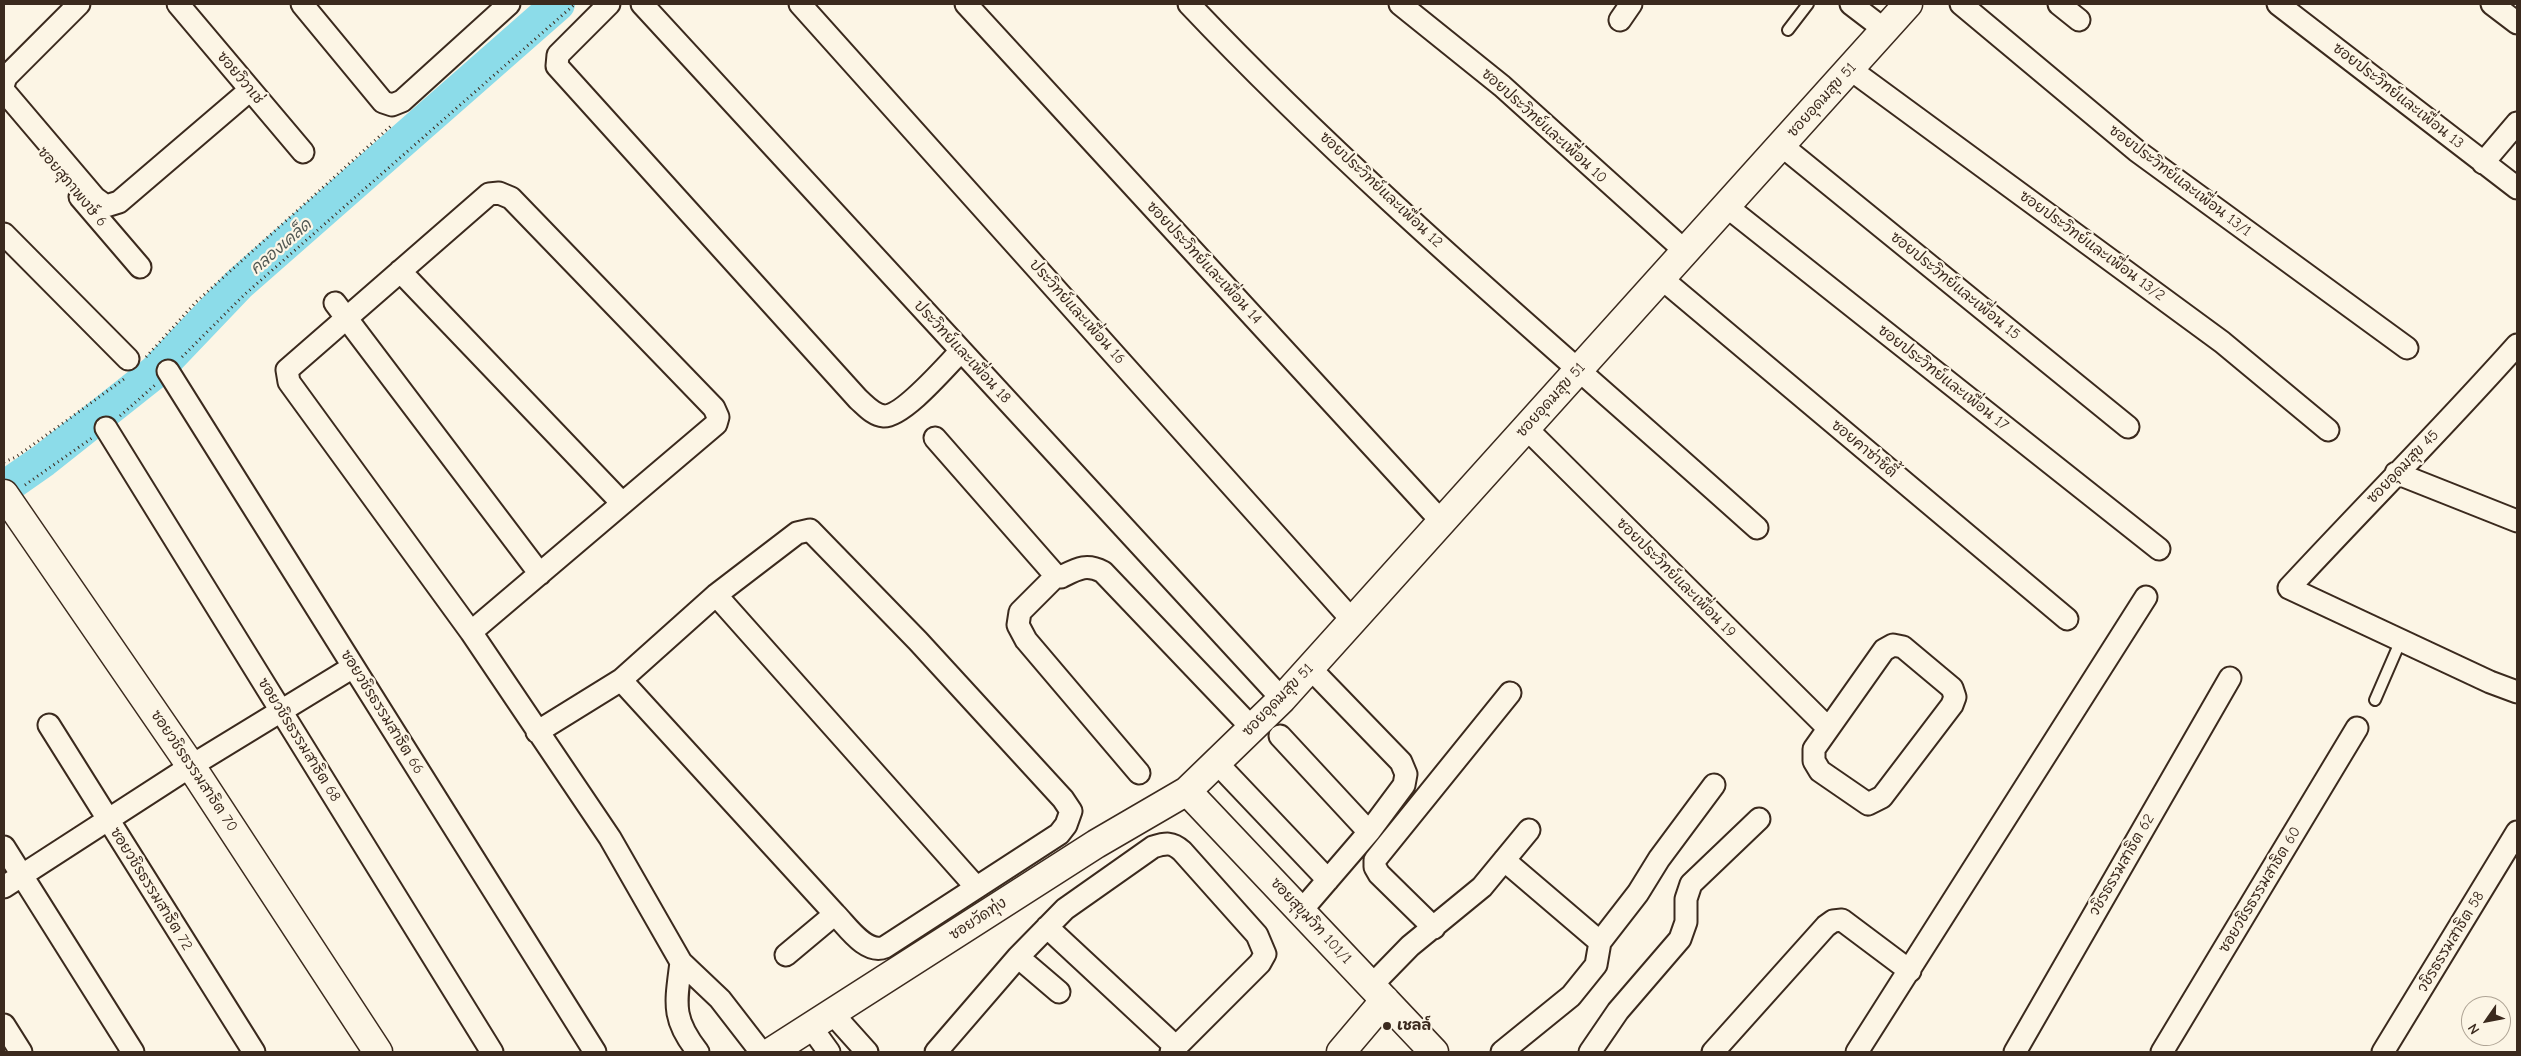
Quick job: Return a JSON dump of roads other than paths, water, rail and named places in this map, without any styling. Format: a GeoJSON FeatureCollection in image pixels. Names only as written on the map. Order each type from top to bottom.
{"type":"FeatureCollection","features":[{"type":"Feature","properties":{"kind":"street"},"geometry":{"type":"LineString","coordinates":[[4,83],[6,78],[78,4]]}},
{"type":"Feature","properties":{"kind":"street","name":"ซอยวิวาเช่"},"geometry":{"type":"LineString","coordinates":[[178,4],[303,152]]}},
{"type":"Feature","properties":{"kind":"street"},"geometry":{"type":"LineString","coordinates":[[302,4],[383,102],[392,105],[402,101],[509,4]]}},
{"type":"Feature","properties":{"kind":"street"},"geometry":{"type":"LineString","coordinates":[[608,4],[558,55],[557,66],[858,400],[875,414],[886,416],[901,410],[961,351]]}},
{"type":"Feature","properties":{"kind":"street","name":"ประวิทย์และเพื่อน 18"},"geometry":{"type":"LineString","coordinates":[[642,4],[1282,699]]}},
{"type":"Feature","properties":{"kind":"street","name":"ประวิทย์และเพื่อน 16"},"geometry":{"type":"LineString","coordinates":[[800,4],[1353,620]]}},
{"type":"Feature","properties":{"kind":"street","name":"ซอยประวิทย์และเพื่อน 14"},"geometry":{"type":"LineString","coordinates":[[966,4],[1442,522]]}},
{"type":"Feature","properties":{"kind":"street","name":"ซอยประวิทย์และเพื่อน 12"},"geometry":{"type":"LineString","coordinates":[[1189,4],[1236,54],[1360,172],[1457,261],[1580,368],[1758,528]]}},
{"type":"Feature","properties":{"kind":"street"},"geometry":{"type":"LineString","coordinates":[[1851,4],[1885,30]]}},
{"type":"Feature","properties":{"kind":"street","name":"ซอยอุดมสุข 51"},"geometry":{"type":"LineString","coordinates":[[1187,791],[1282,699],[1908,4]]}},
{"type":"Feature","properties":{"kind":"street","name":"ซอยประวิทย์และเพื่อน 13/1"},"geometry":{"type":"LineString","coordinates":[[1961,4],[2137,151],[2407,348]]}},
{"type":"Feature","properties":{"kind":"street"},"geometry":{"type":"LineString","coordinates":[[2058,4],[2079,20]]}},
{"type":"Feature","properties":{"kind":"street","name":"ซอยประวิทย์และเพื่อน 13"},"geometry":{"type":"LineString","coordinates":[[2278,4],[2517,188]]}},
{"type":"Feature","properties":{"kind":"street"},"geometry":{"type":"LineString","coordinates":[[2492,4],[2517,23]]}},
{"type":"Feature","properties":{"kind":"street","name":"ซอยประวิทย์และเพื่อน 10"},"geometry":{"type":"LineString","coordinates":[[1406,6],[1502,86],[1685,252]]}},
{"type":"Feature","properties":{"kind":"street","name":"ซอยประวิทย์และเพื่อน 13/2"},"geometry":{"type":"LineString","coordinates":[[1850,69],[2222,342],[2328,430]]}},
{"type":"Feature","properties":{"kind":"street"},"geometry":{"type":"LineString","coordinates":[[4,105],[95,198],[106,206],[119,202],[250,90]]}},
{"type":"Feature","properties":{"kind":"street","name":"ซอยสุภาพงษ์ 6"},"geometry":{"type":"LineString","coordinates":[[4,105],[140,267]]}},
{"type":"Feature","properties":{"kind":"street"},"geometry":{"type":"LineString","coordinates":[[2483,163],[2517,123]]}},
{"type":"Feature","properties":{"kind":"street","name":"ซอยประวิทย์และเพื่อน 15"},"geometry":{"type":"LineString","coordinates":[[1782,145],[2128,427]]}},
{"type":"Feature","properties":{"kind":"street"},"geometry":{"type":"LineString","coordinates":[[471,632],[716,424],[718,417],[714,408],[511,198],[499,192],[489,194],[400,271],[341,310],[287,370],[289,382],[471,632],[610,838],[681,962],[720,999],[761,1052]]}},
{"type":"Feature","properties":{"kind":"street","name":"ซอยประวิทย์และเพื่อน 17"},"geometry":{"type":"LineString","coordinates":[[1726,206],[2159,549]]}},
{"type":"Feature","properties":{"kind":"street"},"geometry":{"type":"LineString","coordinates":[[4,234],[133,365]]}},
{"type":"Feature","properties":{"kind":"street"},"geometry":{"type":"LineString","coordinates":[[400,271],[622,503]]}},
{"type":"Feature","properties":{"kind":"street","name":"ซอยคาซ่าซิตี้"},"geometry":{"type":"LineString","coordinates":[[1661,278],[2067,619]]}},
{"type":"Feature","properties":{"kind":"street"},"geometry":{"type":"LineString","coordinates":[[341,310],[540,574]]}},
{"type":"Feature","properties":{"kind":"street","name":"ซอยอุดมสุข 45"},"geometry":{"type":"LineString","coordinates":[[2401,640],[2289,588],[2396,473],[2462,407],[2517,345]]}},
{"type":"Feature","properties":{"kind":"street","name":"ซอยวชิรธรรมสาธิต 66"},"geometry":{"type":"LineString","coordinates":[[168,372],[595,1052]]}},
{"type":"Feature","properties":{"kind":"street","name":"ซอยวชิรธรรมสาธิต 68"},"geometry":{"type":"LineString","coordinates":[[106,428],[492,1052]]}},
{"type":"Feature","properties":{"kind":"street","name":"ซอยประวิทย์และเพื่อน 19"},"geometry":{"type":"LineString","coordinates":[[1526,428],[1827,727]]}},
{"type":"Feature","properties":{"kind":"street"},"geometry":{"type":"LineString","coordinates":[[935,438],[1056,576],[1061,577],[1081,567],[1094,566],[1103,572],[1252,728]]}},
{"type":"Feature","properties":{"kind":"street"},"geometry":{"type":"LineString","coordinates":[[2396,473],[2517,521]]}},
{"type":"Feature","properties":{"kind":"street","name":"ซอยวชิรธรรมสาธิต 70"},"geometry":{"type":"LineString","coordinates":[[5,496],[191,766],[378,1052]]}},
{"type":"Feature","properties":{"kind":"street"},"geometry":{"type":"LineString","coordinates":[[537,732],[621,680],[716,594],[797,533],[810,530],[918,641],[1063,799],[1071,811],[1066,825],[1059,834],[881,949],[868,946],[836,914],[621,680]]}},
{"type":"Feature","properties":{"kind":"street"},"geometry":{"type":"LineString","coordinates":[[1056,576],[1020,612],[1018,625],[1026,640],[1139,772]]}},
{"type":"Feature","properties":{"kind":"street"},"geometry":{"type":"LineString","coordinates":[[716,594],[976,887]]}},
{"type":"Feature","properties":{"kind":"street"},"geometry":{"type":"LineString","coordinates":[[1857,1052],[2146,597]]}},
{"type":"Feature","properties":{"kind":"street"},"geometry":{"type":"LineString","coordinates":[[2401,640],[2517,692]]}},
{"type":"Feature","properties":{"kind":"street"},"geometry":{"type":"LineString","coordinates":[[1893,645],[1903,647],[1952,688],[1954,693],[1952,705],[1882,797],[1873,802],[1863,802],[1816,767],[1813,755],[1814,749],[1827,727],[1884,650],[1893,645]]}},
{"type":"Feature","properties":{"kind":"street"},"geometry":{"type":"LineString","coordinates":[[13,881],[191,766],[354,667]]}},
{"type":"Feature","properties":{"kind":"street"},"geometry":{"type":"LineString","coordinates":[[1302,911],[1369,832],[1404,785],[1406,774],[1401,762],[1310,668]]}},
{"type":"Feature","properties":{"kind":"street","name":"วชิรธรรมสาธิต 62"},"geometry":{"type":"LineString","coordinates":[[2015,1052],[2230,678]]}},
{"type":"Feature","properties":{"kind":"street"},"geometry":{"type":"LineString","coordinates":[[1434,928],[1379,874],[1375,867],[1375,860],[1510,693]]}},
{"type":"Feature","properties":{"kind":"street","name":"ซอยวชิรธรรมสาธิต 72"},"geometry":{"type":"LineString","coordinates":[[49,725],[254,1052]]}},
{"type":"Feature","properties":{"kind":"street","name":"ซอยวชิรธรรมสาธิต 60"},"geometry":{"type":"LineString","coordinates":[[2162,1052],[2357,728]]}},
{"type":"Feature","properties":{"kind":"street"},"geometry":{"type":"LineString","coordinates":[[1280,736],[1369,832]]}},
{"type":"Feature","properties":{"kind":"street"},"geometry":{"type":"LineString","coordinates":[[1216,762],[1328,880]]}},
{"type":"Feature","properties":{"kind":"street"},"geometry":{"type":"LineString","coordinates":[[1502,1052],[1570,996],[1596,965],[1600,942],[1638,893],[1659,858],[1714,786]]}},
{"type":"Feature","properties":{"kind":"street","name":"ซอยสุขุมวิท 101/1"},"geometry":{"type":"LineString","coordinates":[[1187,791],[1434,1052]]}},
{"type":"Feature","properties":{"kind":"street","name":"ซอยวัดทุ่ง"},"geometry":{"type":"LineString","coordinates":[[771,1052],[1096,844],[1187,791]]}},
{"type":"Feature","properties":{"kind":"street"},"geometry":{"type":"LineString","coordinates":[[1590,1052],[1618,1011],[1680,939],[1686,922],[1686,899],[1690,884],[1759,819]]}},
{"type":"Feature","properties":{"kind":"street"},"geometry":{"type":"LineString","coordinates":[[1341,1052],[1410,946],[1482,887],[1530,830]]}},
{"type":"Feature","properties":{"kind":"street","name":"วชิรธรรมสาธิต 58"},"geometry":{"type":"LineString","coordinates":[[2383,1052],[2517,832]]}},
{"type":"Feature","properties":{"kind":"street"},"geometry":{"type":"LineString","coordinates":[[936,1052],[1018,957],[1047,927],[1065,909],[1153,847],[1166,843],[1174,844],[1182,851],[1228,905],[1257,934],[1264,954],[1260,963],[1173,1050],[1047,927]]}},
{"type":"Feature","properties":{"kind":"street"},"geometry":{"type":"LineString","coordinates":[[4,847],[13,881],[133,1052]]}},
{"type":"Feature","properties":{"kind":"street"},"geometry":{"type":"LineString","coordinates":[[1504,860],[1600,942]]}},
{"type":"Feature","properties":{"kind":"street"},"geometry":{"type":"LineString","coordinates":[[786,955],[836,914]]}},
{"type":"Feature","properties":{"kind":"street"},"geometry":{"type":"LineString","coordinates":[[1713,1052],[1826,926],[1833,921],[1842,920],[1910,971]]}},
{"type":"Feature","properties":{"kind":"street"},"geometry":{"type":"LineString","coordinates":[[1018,957],[1059,992]]}},
{"type":"Feature","properties":{"kind":"street"},"geometry":{"type":"LineString","coordinates":[[681,962],[676,1012],[680,1026],[698,1052]]}},
{"type":"Feature","properties":{"kind":"street"},"geometry":{"type":"LineString","coordinates":[[821,1020],[829,1052]]}},
{"type":"Feature","properties":{"kind":"street"},"geometry":{"type":"LineString","coordinates":[[821,1020],[867,1052]]}},
{"type":"Feature","properties":{"kind":"street"},"geometry":{"type":"LineString","coordinates":[[4,1025],[21,1052]]}},
{"type":"Feature","properties":{"kind":"lane"},"geometry":{"type":"LineString","coordinates":[[1788,30],[1808,4]]}},
{"type":"Feature","properties":{"kind":"lane"},"geometry":{"type":"LineString","coordinates":[[2375,700],[2401,640]]}},
{"type":"Feature","properties":{"kind":"waterway","name":"คลองเคล็ด"},"geometry":{"type":"LineString","coordinates":[[4,488],[44,460],[155,372],[239,284],[558,4]]}},
{"type":"Feature","properties":{"kind":"place","name":"เชลล์"},"geometry":{"type":"Point","coordinates":[1387,1026]}}]}
